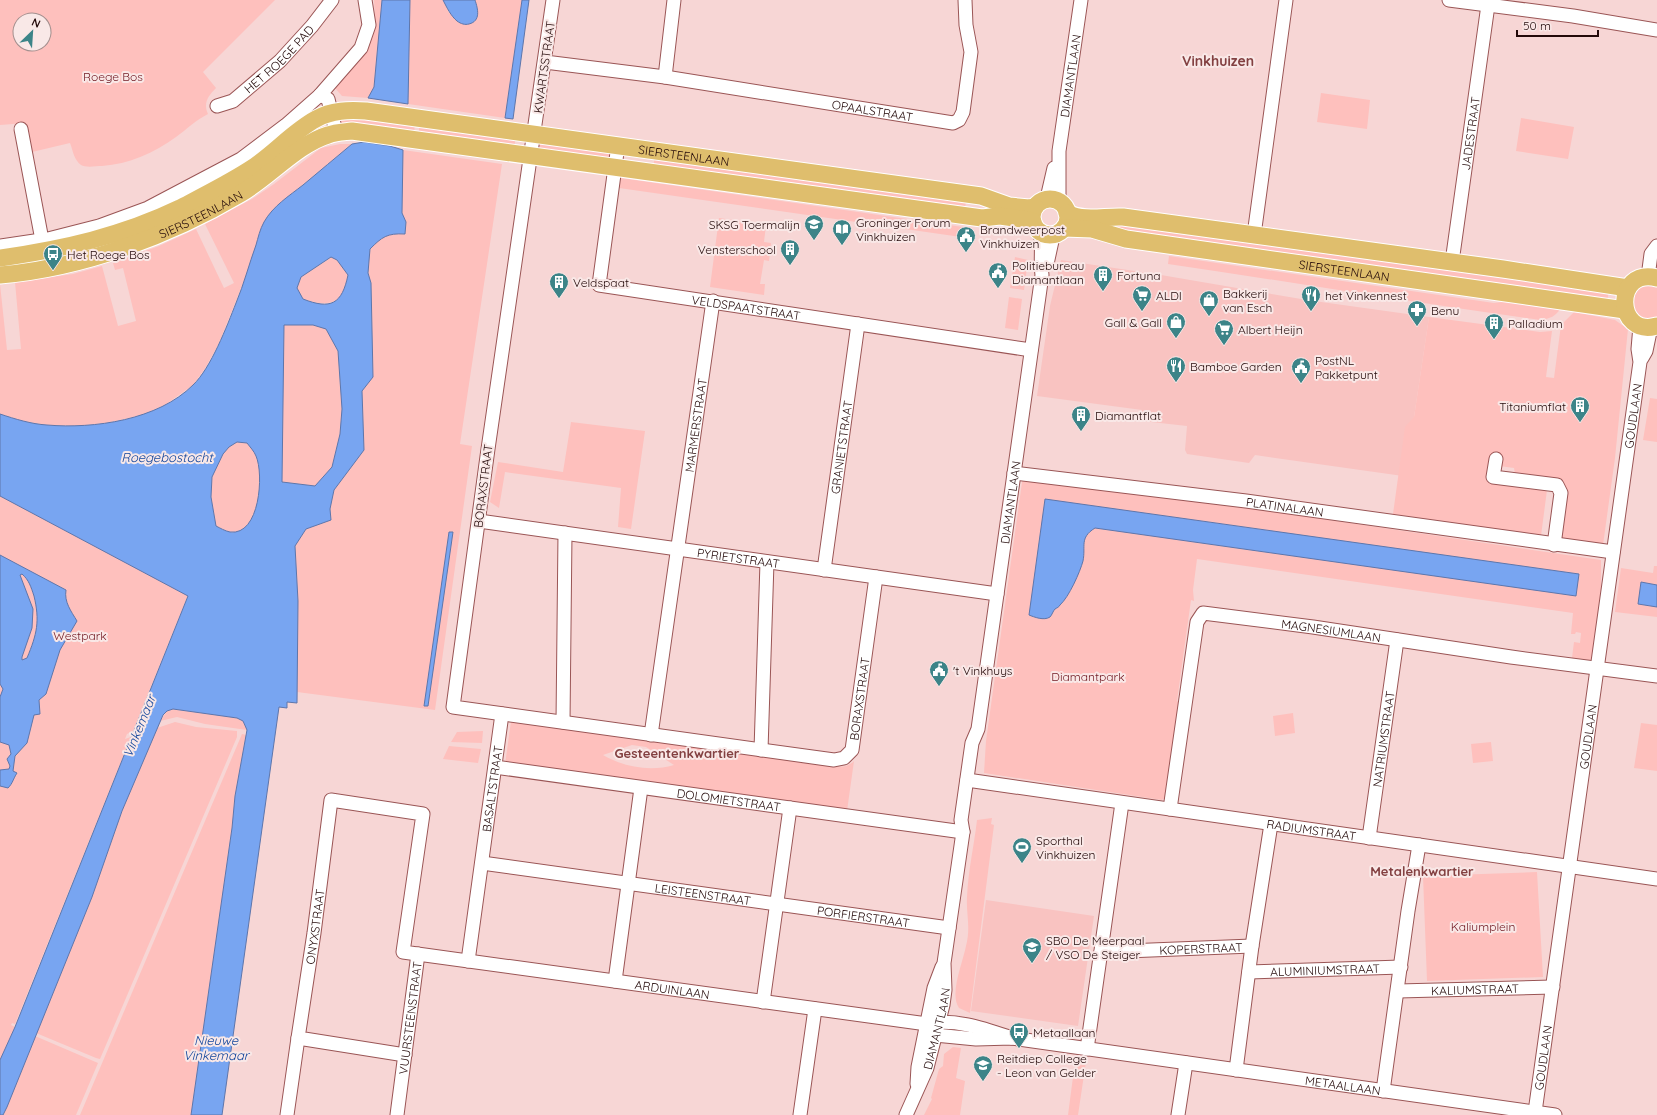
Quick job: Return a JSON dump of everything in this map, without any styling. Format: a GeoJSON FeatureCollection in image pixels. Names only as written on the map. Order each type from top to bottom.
{"type":"FeatureCollection","features":[{"type":"Feature","properties":{"kind":"main road","name":"SIERSTEENLAAN"},"geometry":{"type":"LineString","coordinates":[[0,275],[53,267],[105,253],[150,238],[198,217],[241,194],[250,170],[316,118],[347,110],[366,111],[618,145],[981,196],[1009,206],[1029,208],[1071,227],[1092,229],[1126,239],[1625,310]]}},
{"type":"Feature","properties":{"kind":"main road","name":"SIERSTEENLAAN"},"geometry":{"type":"LineString","coordinates":[[0,258],[50,251],[126,230],[178,209],[250,170],[321,138],[336,132],[352,131],[982,218],[1000,216],[1028,220],[1073,216],[1093,219],[1123,217],[1452,262],[1628,288]]}},
{"type":"Feature","properties":{"kind":"main road"},"geometry":{"type":"LineString","coordinates":[[1649,326],[1630,319],[1625,310],[1624,300],[1628,288],[1638,280],[1652,277]]}},
{"type":"Feature","properties":{"kind":"street","name":"HET ROEGE PAD"},"geometry":{"type":"LineString","coordinates":[[217,106],[233,101],[280,61],[312,26],[332,0]]}},
{"type":"Feature","properties":{"kind":"street","name":"SIERSTEENLAAN"},"geometry":{"type":"LineString","coordinates":[[0,246],[42,240],[99,226],[250,170],[286,125],[320,95],[361,48],[368,25],[365,0]]}},
{"type":"Feature","properties":{"kind":"street","name":"KWARTSSTRAAT"},"geometry":{"type":"LineString","coordinates":[[531,155],[553,0]]}},
{"type":"Feature","properties":{"kind":"street"},"geometry":{"type":"LineString","coordinates":[[665,77],[674,0]]}},
{"type":"Feature","properties":{"kind":"street","name":"OPAALSTRAAT"},"geometry":{"type":"LineString","coordinates":[[545,62],[665,77],[953,123],[959,120],[963,112],[971,52],[966,25],[965,0]]}},
{"type":"Feature","properties":{"kind":"street","name":"DIAMANTLAAN"},"geometry":{"type":"LineString","coordinates":[[917,1092],[918,1067],[933,1023],[934,988],[944,963],[963,832],[961,820],[981,744],[978,729],[1042,275],[1040,263],[1042,239],[1059,196],[1059,151],[1081,0]]}},
{"type":"Feature","properties":{"kind":"street"},"geometry":{"type":"LineString","coordinates":[[1254,235],[1286,0]]}},
{"type":"Feature","properties":{"kind":"street"},"geometry":{"type":"LineString","coordinates":[[1449,0],[1488,5],[1535,6],[1657,30]]}},
{"type":"Feature","properties":{"kind":"street","name":"JADESTRAAT"},"geometry":{"type":"LineString","coordinates":[[1452,262],[1488,5]]}},
{"type":"Feature","properties":{"kind":"street"},"geometry":{"type":"LineString","coordinates":[[320,95],[328,99],[336,132]]}},
{"type":"Feature","properties":{"kind":"street"},"geometry":{"type":"LineString","coordinates":[[21,129],[42,240]]}},
{"type":"Feature","properties":{"kind":"street","name":"VELDSPAATSTRAAT"},"geometry":{"type":"LineString","coordinates":[[618,145],[599,285],[1032,350]]}},
{"type":"Feature","properties":{"kind":"street","name":"BORAXSTRAAT"},"geometry":{"type":"LineString","coordinates":[[531,155],[488,449],[453,707],[834,760],[844,758],[852,750],[876,577]]}},
{"type":"Feature","properties":{"kind":"street"},"geometry":{"type":"LineString","coordinates":[[1652,277],[1652,254],[1657,245]]}},
{"type":"Feature","properties":{"kind":"street","name":"MARMERSTRAAT"},"geometry":{"type":"LineString","coordinates":[[676,549],[713,301]]}},
{"type":"Feature","properties":{"kind":"street","name":"GRANIETSTRAAT"},"geometry":{"type":"LineString","coordinates":[[824,570],[858,324]]}},
{"type":"Feature","properties":{"kind":"street","name":"GOUDLAAN"},"geometry":{"type":"LineString","coordinates":[[1536,1112],[1640,362],[1646,351],[1649,326]]}},
{"type":"Feature","properties":{"kind":"street"},"geometry":{"type":"LineString","coordinates":[[1496,459],[1493,477],[1557,486],[1561,492],[1554,545]]}},
{"type":"Feature","properties":{"kind":"street","name":"PLATINALAAN"},"geometry":{"type":"LineString","coordinates":[[1014,473],[1246,501],[1613,552]]}},
{"type":"Feature","properties":{"kind":"street","name":"PYRIETSTRAAT"},"geometry":{"type":"LineString","coordinates":[[479,521],[998,594]]}},
{"type":"Feature","properties":{"kind":"street"},"geometry":{"type":"LineString","coordinates":[[563,722],[565,533]]}},
{"type":"Feature","properties":{"kind":"street"},"geometry":{"type":"LineString","coordinates":[[651,734],[676,549]]}},
{"type":"Feature","properties":{"kind":"street"},"geometry":{"type":"LineString","coordinates":[[761,750],[767,562]]}},
{"type":"Feature","properties":{"kind":"street","name":"MAGNESIUMLAAN"},"geometry":{"type":"LineString","coordinates":[[1170,810],[1197,622],[1203,613],[1313,627],[1657,676]]}},
{"type":"Feature","properties":{"kind":"street","name":"NATRIUMSTRAAT"},"geometry":{"type":"LineString","coordinates":[[1370,838],[1397,640]]}},
{"type":"Feature","properties":{"kind":"street","name":"BASALTSTRAAT"},"geometry":{"type":"LineString","coordinates":[[468,961],[502,714]]}},
{"type":"Feature","properties":{"kind":"street","name":"DOLOMIETSTRAAT"},"geometry":{"type":"LineString","coordinates":[[495,767],[963,832]]}},
{"type":"Feature","properties":{"kind":"street","name":"RADIUMSTRAAT"},"geometry":{"type":"LineString","coordinates":[[971,781],[1657,879]]}},
{"type":"Feature","properties":{"kind":"street"},"geometry":{"type":"LineString","coordinates":[[615,982],[641,788]]}},
{"type":"Feature","properties":{"kind":"street","name":"ONYXSTRAAT"},"geometry":{"type":"LineString","coordinates":[[298,1038],[314,933],[331,800],[423,814]]}},
{"type":"Feature","properties":{"kind":"street"},"geometry":{"type":"LineString","coordinates":[[1087,1049],[1122,803]]}},
{"type":"Feature","properties":{"kind":"street"},"geometry":{"type":"LineString","coordinates":[[763,1002],[790,808]]}},
{"type":"Feature","properties":{"kind":"street","name":"VUURSTEENSTRAAT"},"geometry":{"type":"LineString","coordinates":[[397,1115],[418,954],[403,952],[423,814]]}},
{"type":"Feature","properties":{"kind":"street"},"geometry":{"type":"LineString","coordinates":[[1236,1070],[1270,824]]}},
{"type":"Feature","properties":{"kind":"street"},"geometry":{"type":"LineString","coordinates":[[1383,1091],[1408,911],[1419,845]]}},
{"type":"Feature","properties":{"kind":"street"},"geometry":{"type":"LineString","coordinates":[[482,863],[628,883]]}},
{"type":"Feature","properties":{"kind":"street","name":"LEISTEENSTRAAT"},"geometry":{"type":"LineString","coordinates":[[628,883],[777,904]]}},
{"type":"Feature","properties":{"kind":"street","name":"PORFIERSTRAAT"},"geometry":{"type":"LineString","coordinates":[[777,904],[949,928]]}},
{"type":"Feature","properties":{"kind":"street","name":"KOPERSTRAAT"},"geometry":{"type":"LineString","coordinates":[[1101,952],[1252,946]]}},
{"type":"Feature","properties":{"kind":"street","name":"ARDUINLAAN"},"geometry":{"type":"LineString","coordinates":[[418,954],[815,1009],[933,1023]]}},
{"type":"Feature","properties":{"kind":"street","name":"ALUMINIUMSTRAAT"},"geometry":{"type":"LineString","coordinates":[[1249,972],[1401,967]]}},
{"type":"Feature","properties":{"kind":"street","name":"KALIUMSTRAAT"},"geometry":{"type":"LineString","coordinates":[[1398,991],[1553,987]]}},
{"type":"Feature","properties":{"kind":"street"},"geometry":{"type":"LineString","coordinates":[[800,1115],[815,1009]]}},
{"type":"Feature","properties":{"kind":"street"},"geometry":{"type":"LineString","coordinates":[[933,1023],[935,1035]]}},
{"type":"Feature","properties":{"kind":"street","name":"METAALLAAN"},"geometry":{"type":"LineString","coordinates":[[933,1023],[978,1027],[1012,1038],[1555,1115]]}},
{"type":"Feature","properties":{"kind":"street","name":"DIAMANTLAAN"},"geometry":{"type":"LineString","coordinates":[[906,1115],[928,1068],[935,1035]]}},
{"type":"Feature","properties":{"kind":"street","name":"METAALLAAN"},"geometry":{"type":"LineString","coordinates":[[935,1035],[976,1039],[1012,1038]]}},
{"type":"Feature","properties":{"kind":"street"},"geometry":{"type":"LineString","coordinates":[[287,1115],[298,1038],[405,1055]]}},
{"type":"Feature","properties":{"kind":"street"},"geometry":{"type":"LineString","coordinates":[[1178,1115],[1186,1063]]}},
{"type":"Feature","properties":{"kind":"shaded area"},"geometry":{"type":"Polygon","coordinates":[[[1061,260],[1161,275],[1307,300],[1429,317],[1414,417],[1410,477],[1255,455],[1249,463],[1187,454],[1185,450],[1187,426],[1142,421],[1142,410],[1037,396],[1050,306],[1061,260]]]}},
{"type":"Feature","properties":{"kind":"shaded area","name":"SBO De Meerpaal / VSO De Steiger"},"geometry":{"type":"Polygon","coordinates":[[[986,900],[1094,916],[1078,1026],[971,1011],[986,900]]]}},
{"type":"Feature","properties":{"kind":"green space","name":"Roege Bos"},"geometry":{"type":"Polygon","coordinates":[[[0,0],[275,0],[203,72],[216,88],[206,103],[208,114],[168,143],[150,153],[112,165],[91,167],[81,165],[74,155],[70,143],[32,152],[26,123],[0,125],[0,0]]]}},
{"type":"Feature","properties":{"kind":"green space"},"geometry":{"type":"Polygon","coordinates":[[[374,0],[382,0],[374,87],[368,98],[342,96],[335,88],[371,34],[375,17],[374,0]]]}},
{"type":"Feature","properties":{"kind":"green space"},"geometry":{"type":"Polygon","coordinates":[[[410,0],[443,0],[449,13],[478,10],[475,0],[522,0],[505,118],[408,104],[410,0]]]}},
{"type":"Feature","properties":{"kind":"green space"},"geometry":{"type":"Polygon","coordinates":[[[1321,93],[1370,100],[1367,129],[1317,122],[1321,93]]]}},
{"type":"Feature","properties":{"kind":"green space"},"geometry":{"type":"Polygon","coordinates":[[[341,114],[415,120],[414,136],[338,124],[341,114]]]}},
{"type":"Feature","properties":{"kind":"green space"},"geometry":{"type":"Polygon","coordinates":[[[1521,118],[1574,127],[1568,159],[1516,151],[1521,118]]]}},
{"type":"Feature","properties":{"kind":"green space"},"geometry":{"type":"Polygon","coordinates":[[[419,121],[516,134],[514,150],[419,136],[419,121]]]}},
{"type":"Feature","properties":{"kind":"green space"},"geometry":{"type":"Polygon","coordinates":[[[541,140],[610,150],[611,155],[609,161],[538,149],[538,144],[541,140]]]}},
{"type":"Feature","properties":{"kind":"green space"},"geometry":{"type":"Polygon","coordinates":[[[340,144],[352,144],[273,209],[219,343],[206,367],[193,385],[165,405],[142,415],[107,423],[76,426],[47,425],[21,421],[0,414],[0,284],[7,350],[21,349],[15,282],[73,274],[102,266],[118,326],[136,321],[123,268],[115,270],[113,263],[159,246],[196,229],[224,288],[234,283],[205,224],[252,199],[321,148],[340,144]]]}},
{"type":"Feature","properties":{"kind":"green space"},"geometry":{"type":"Polygon","coordinates":[[[403,150],[502,164],[460,444],[472,446],[435,710],[297,692],[298,601],[295,546],[306,529],[331,520],[330,509],[334,490],[364,450],[362,391],[373,377],[371,283],[368,260],[370,252],[377,240],[392,233],[405,234],[406,222],[402,213],[403,150]]]}},
{"type":"Feature","properties":{"kind":"green space"},"geometry":{"type":"Polygon","coordinates":[[[655,154],[966,202],[964,213],[653,169],[655,154]]]}},
{"type":"Feature","properties":{"kind":"green space"},"geometry":{"type":"Polygon","coordinates":[[[621,178],[963,227],[961,237],[619,188],[621,178]]]}},
{"type":"Feature","properties":{"kind":"green space"},"geometry":{"type":"Polygon","coordinates":[[[719,218],[766,225],[764,242],[771,243],[769,261],[764,260],[760,284],[765,284],[764,295],[710,287],[719,218]]]}},
{"type":"Feature","properties":{"kind":"green space"},"geometry":{"type":"Polygon","coordinates":[[[1101,222],[1609,289],[1607,303],[1122,235],[1101,222]]]}},
{"type":"Feature","properties":{"kind":"green space"},"geometry":{"type":"Polygon","coordinates":[[[1169,256],[1494,303],[1509,301],[1561,308],[1552,317],[1540,320],[1168,264],[1169,256]]]}},
{"type":"Feature","properties":{"kind":"green space"},"geometry":{"type":"Polygon","coordinates":[[[332,257],[337,260],[348,275],[346,288],[341,296],[337,300],[326,303],[303,299],[296,288],[301,277],[332,257]]]}},
{"type":"Feature","properties":{"kind":"green space"},"geometry":{"type":"Polygon","coordinates":[[[1015,257],[1028,260],[1024,290],[1010,288],[1015,257]]]}},
{"type":"Feature","properties":{"kind":"green space"},"geometry":{"type":"Polygon","coordinates":[[[1652,283],[1657,285],[1657,320],[1644,321],[1631,309],[1635,289],[1652,283]]]}},
{"type":"Feature","properties":{"kind":"green space"},"geometry":{"type":"Polygon","coordinates":[[[1009,297],[1022,299],[1018,330],[1005,328],[1009,297]]]}},
{"type":"Feature","properties":{"kind":"green space"},"geometry":{"type":"Polygon","coordinates":[[[1574,312],[1615,320],[1628,329],[1615,458],[1603,545],[1557,537],[1564,483],[1563,480],[1515,474],[1514,468],[1492,465],[1487,482],[1547,490],[1541,536],[1393,514],[1405,427],[1414,417],[1429,317],[1540,332],[1552,331],[1546,377],[1554,378],[1561,325],[1574,312]]]}},
{"type":"Feature","properties":{"kind":"green space"},"geometry":{"type":"Polygon","coordinates":[[[284,325],[313,325],[326,329],[338,351],[342,409],[340,434],[332,467],[315,486],[282,482],[284,325]]]}},
{"type":"Feature","properties":{"kind":"green space"},"geometry":{"type":"Polygon","coordinates":[[[1650,398],[1657,399],[1657,442],[1643,440],[1650,398]]]}},
{"type":"Feature","properties":{"kind":"green space"},"geometry":{"type":"Polygon","coordinates":[[[571,422],[645,431],[631,529],[618,527],[621,488],[505,472],[499,508],[490,502],[498,462],[563,472],[571,422]]]}},
{"type":"Feature","properties":{"kind":"green space"},"geometry":{"type":"Polygon","coordinates":[[[237,442],[247,443],[255,454],[260,476],[259,489],[254,514],[248,524],[240,531],[230,532],[216,526],[211,497],[212,477],[223,454],[229,447],[237,442]]]}},
{"type":"Feature","properties":{"kind":"green space","name":"Diamantpark"},"geometry":{"type":"Polygon","coordinates":[[[1023,475],[1601,560],[1601,590],[1591,661],[1572,658],[1574,642],[1580,643],[1581,633],[1576,632],[1575,634],[1571,634],[1573,613],[1197,559],[1193,590],[1194,601],[1191,600],[1177,701],[1180,704],[1166,799],[1162,800],[984,773],[986,741],[1023,475]],[[1203,521],[1200,543],[1576,596],[1579,574],[1203,521]]]}},
{"type":"Feature","properties":{"kind":"green space","name":"Westpark"},"geometry":{"type":"Polygon","coordinates":[[[0,496],[188,595],[133,731],[127,734],[125,739],[131,737],[15,1024],[12,1023],[11,1025],[15,1027],[0,1060],[0,496]]]}},
{"type":"Feature","properties":{"kind":"green space"},"geometry":{"type":"Polygon","coordinates":[[[1654,566],[1657,566],[1657,585],[1641,583],[1638,603],[1657,607],[1657,617],[1615,612],[1621,568],[1653,573],[1654,566]]]}},
{"type":"Feature","properties":{"kind":"green space"},"geometry":{"type":"Polygon","coordinates":[[[173,709],[237,718],[243,721],[247,730],[205,724],[177,717],[160,721],[167,711],[173,709]]]}},
{"type":"Feature","properties":{"kind":"green space"},"geometry":{"type":"Polygon","coordinates":[[[1293,713],[1295,733],[1275,736],[1273,716],[1293,713]]]}},
{"type":"Feature","properties":{"kind":"green space"},"geometry":{"type":"Polygon","coordinates":[[[511,721],[841,767],[854,761],[847,811],[505,765],[511,721]],[[632,745],[603,755],[620,763],[637,767],[656,768],[674,765],[646,747],[632,745]]]}},
{"type":"Feature","properties":{"kind":"green space"},"geometry":{"type":"Polygon","coordinates":[[[175,722],[196,727],[237,731],[237,737],[100,1059],[36,1033],[92,897],[122,811],[157,728],[175,722]]]}},
{"type":"Feature","properties":{"kind":"green space"},"geometry":{"type":"Polygon","coordinates":[[[1641,723],[1657,725],[1657,771],[1634,768],[1641,723]]]}},
{"type":"Feature","properties":{"kind":"green space"},"geometry":{"type":"Polygon","coordinates":[[[483,731],[482,743],[451,742],[457,732],[483,731]]]}},
{"type":"Feature","properties":{"kind":"green space"},"geometry":{"type":"Polygon","coordinates":[[[242,734],[246,735],[235,796],[232,828],[191,1115],[80,1115],[242,734]]]}},
{"type":"Feature","properties":{"kind":"green space"},"geometry":{"type":"Polygon","coordinates":[[[1491,742],[1493,761],[1473,763],[1471,744],[1491,742]]]}},
{"type":"Feature","properties":{"kind":"green space"},"geometry":{"type":"Polygon","coordinates":[[[449,746],[481,749],[478,763],[443,759],[449,746]]]}},
{"type":"Feature","properties":{"kind":"green space"},"geometry":{"type":"Polygon","coordinates":[[[992,818],[991,824],[994,825],[970,1013],[959,1008],[955,995],[956,986],[967,939],[968,887],[977,820],[992,818]]]}},
{"type":"Feature","properties":{"kind":"green space","name":"Kaliumplein"},"geometry":{"type":"Polygon","coordinates":[[[1537,872],[1543,977],[1427,981],[1423,876],[1537,872]]]}},
{"type":"Feature","properties":{"kind":"green space"},"geometry":{"type":"Polygon","coordinates":[[[35,1036],[98,1063],[76,1115],[3,1115],[35,1036]]]}},
{"type":"Feature","properties":{"kind":"green space"},"geometry":{"type":"Polygon","coordinates":[[[953,1047],[961,1048],[956,1078],[965,1081],[960,1115],[924,1115],[932,1099],[931,1098],[939,1069],[943,1066],[944,1054],[953,1047]]]}},
{"type":"Feature","properties":{"kind":"green space"},"geometry":{"type":"Polygon","coordinates":[[[1076,1054],[1087,1055],[1078,1115],[1068,1115],[1076,1054]]]}},
{"type":"Feature","properties":{"kind":"water"},"geometry":{"type":"Polygon","coordinates":[[[382,0],[410,0],[408,104],[368,98],[374,87],[382,0]]]}},
{"type":"Feature","properties":{"kind":"water"},"geometry":{"type":"Polygon","coordinates":[[[443,0],[475,0],[478,11],[477,17],[473,22],[468,24],[458,22],[451,14],[443,0]]]}},
{"type":"Feature","properties":{"kind":"water"},"geometry":{"type":"Polygon","coordinates":[[[522,0],[529,0],[513,119],[505,118],[522,0]]]}},
{"type":"Feature","properties":{"kind":"water"},"geometry":{"type":"Polygon","coordinates":[[[364,142],[390,146],[403,150],[402,213],[406,222],[405,234],[389,235],[378,241],[370,249],[368,273],[371,283],[373,377],[362,391],[364,450],[334,490],[330,509],[331,520],[306,529],[295,546],[298,601],[297,703],[287,702],[287,708],[279,707],[222,1115],[191,1115],[232,828],[235,796],[247,730],[243,721],[237,718],[173,709],[167,711],[163,715],[122,811],[92,897],[7,1107],[3,1115],[0,1115],[0,1060],[15,1027],[188,596],[0,496],[0,414],[23,421],[41,424],[65,426],[85,425],[124,420],[162,407],[179,397],[200,378],[218,346],[239,296],[261,228],[268,216],[282,202],[352,144],[364,142]],[[331,257],[301,277],[297,288],[303,299],[321,304],[328,304],[339,298],[348,275],[337,260],[331,257]],[[284,325],[282,482],[315,486],[332,467],[340,434],[342,409],[338,351],[326,329],[313,325],[284,325]],[[237,442],[229,447],[223,454],[212,477],[211,497],[216,526],[230,532],[240,531],[248,524],[254,514],[260,476],[256,456],[247,443],[237,442]]]}},
{"type":"Feature","properties":{"kind":"water"},"geometry":{"type":"Polygon","coordinates":[[[1045,499],[1579,574],[1576,596],[1095,528],[1087,535],[1085,539],[1083,561],[1077,578],[1067,596],[1059,607],[1054,610],[1050,617],[1045,619],[1039,618],[1029,615],[1045,499]]]}},
{"type":"Feature","properties":{"kind":"water"},"geometry":{"type":"Polygon","coordinates":[[[449,532],[453,532],[428,706],[424,706],[449,532]]]}},
{"type":"Feature","properties":{"kind":"water"},"geometry":{"type":"Polygon","coordinates":[[[0,555],[66,590],[67,602],[77,621],[60,650],[46,694],[39,700],[40,714],[34,715],[27,743],[15,756],[13,771],[17,773],[8,788],[0,786],[0,770],[9,769],[10,766],[7,759],[11,754],[9,745],[0,742],[0,697],[3,689],[0,684],[0,555]],[[22,574],[20,575],[33,609],[32,628],[22,660],[27,658],[35,634],[37,613],[30,584],[22,574]]]}},
{"type":"Feature","properties":{"kind":"water"},"geometry":{"type":"Polygon","coordinates":[[[1641,582],[1657,585],[1657,607],[1638,604],[1641,582]]]}},
{"type":"Feature","properties":{"kind":"place","name":"SKSG Toermalijn"},"geometry":{"type":"Point","coordinates":[814,241]}},
{"type":"Feature","properties":{"kind":"place","name":"Groninger Forum Vinkhuizen"},"geometry":{"type":"Point","coordinates":[842,246]}},
{"type":"Feature","properties":{"kind":"place","name":"Brandweerpost Vinkhuizen"},"geometry":{"type":"Point","coordinates":[966,253]}},
{"type":"Feature","properties":{"kind":"place","name":"Vensterschool"},"geometry":{"type":"Point","coordinates":[790,266]}},
{"type":"Feature","properties":{"kind":"place","name":"Het Roege Bos"},"geometry":{"type":"Point","coordinates":[53,271]}},
{"type":"Feature","properties":{"kind":"place","name":"Politiebureau Diamantlaan"},"geometry":{"type":"Point","coordinates":[998,289]}},
{"type":"Feature","properties":{"kind":"place","name":"Fortuna"},"geometry":{"type":"Point","coordinates":[1103,292]}},
{"type":"Feature","properties":{"kind":"place","name":"Veldspaat"},"geometry":{"type":"Point","coordinates":[559,299]}},
{"type":"Feature","properties":{"kind":"place","name":"ALDI"},"geometry":{"type":"Point","coordinates":[1142,312]}},
{"type":"Feature","properties":{"kind":"place","name":"het Vinkennest"},"geometry":{"type":"Point","coordinates":[1311,312]}},
{"type":"Feature","properties":{"kind":"place","name":"Bakkerij van Esch"},"geometry":{"type":"Point","coordinates":[1209,317]}},
{"type":"Feature","properties":{"kind":"place","name":"Benu"},"geometry":{"type":"Point","coordinates":[1417,327]}},
{"type":"Feature","properties":{"kind":"place","name":"Gall & Gall"},"geometry":{"type":"Point","coordinates":[1176,339]}},
{"type":"Feature","properties":{"kind":"place","name":"Palladium"},"geometry":{"type":"Point","coordinates":[1494,340]}},
{"type":"Feature","properties":{"kind":"place","name":"Albert Heijn"},"geometry":{"type":"Point","coordinates":[1224,346]}},
{"type":"Feature","properties":{"kind":"place","name":"Bamboe Garden"},"geometry":{"type":"Point","coordinates":[1176,383]}},
{"type":"Feature","properties":{"kind":"place","name":"PostNL Pakketpunt"},"geometry":{"type":"Point","coordinates":[1301,384]}},
{"type":"Feature","properties":{"kind":"place","name":"Titaniumflat"},"geometry":{"type":"Point","coordinates":[1580,423]}},
{"type":"Feature","properties":{"kind":"place","name":"Diamantflat"},"geometry":{"type":"Point","coordinates":[1081,432]}},
{"type":"Feature","properties":{"kind":"place","name":"'t Vinkhuys"},"geometry":{"type":"Point","coordinates":[939,687]}},
{"type":"Feature","properties":{"kind":"place","name":"Sporthal Vinkhuizen"},"geometry":{"type":"Point","coordinates":[1022,864]}},
{"type":"Feature","properties":{"kind":"place","name":"SBO De Meerpaal / VSO De Steiger"},"geometry":{"type":"Point","coordinates":[1032,964]}},
{"type":"Feature","properties":{"kind":"place","name":"Metaallaan"},"geometry":{"type":"Point","coordinates":[1019,1049]}},
{"type":"Feature","properties":{"kind":"place","name":"Reitdiep College - Leon van Gelder"},"geometry":{"type":"Point","coordinates":[983,1082]}},
{"type":"Feature","properties":{"kind":"district","name":"Vinkhuizen"},"geometry":{"type":"Point","coordinates":[1218,61]}},
{"type":"Feature","properties":{"kind":"district","name":"Gesteentenkwartier"},"geometry":{"type":"Point","coordinates":[677,753]}},
{"type":"Feature","properties":{"kind":"district","name":"Metalenkwartier"},"geometry":{"type":"Point","coordinates":[1422,871]}},
{"type":"Feature","properties":{"kind":"water label","name":"Roegebostocht"},"geometry":{"type":"Point","coordinates":[167,457]}},
{"type":"Feature","properties":{"kind":"water label","name":"Vinkemaar"},"geometry":{"type":"Point","coordinates":[139,726]}},
{"type":"Feature","properties":{"kind":"water label","name":"Nieuwe Vinkemaar"},"geometry":{"type":"Point","coordinates":[216,1048]}}]}
